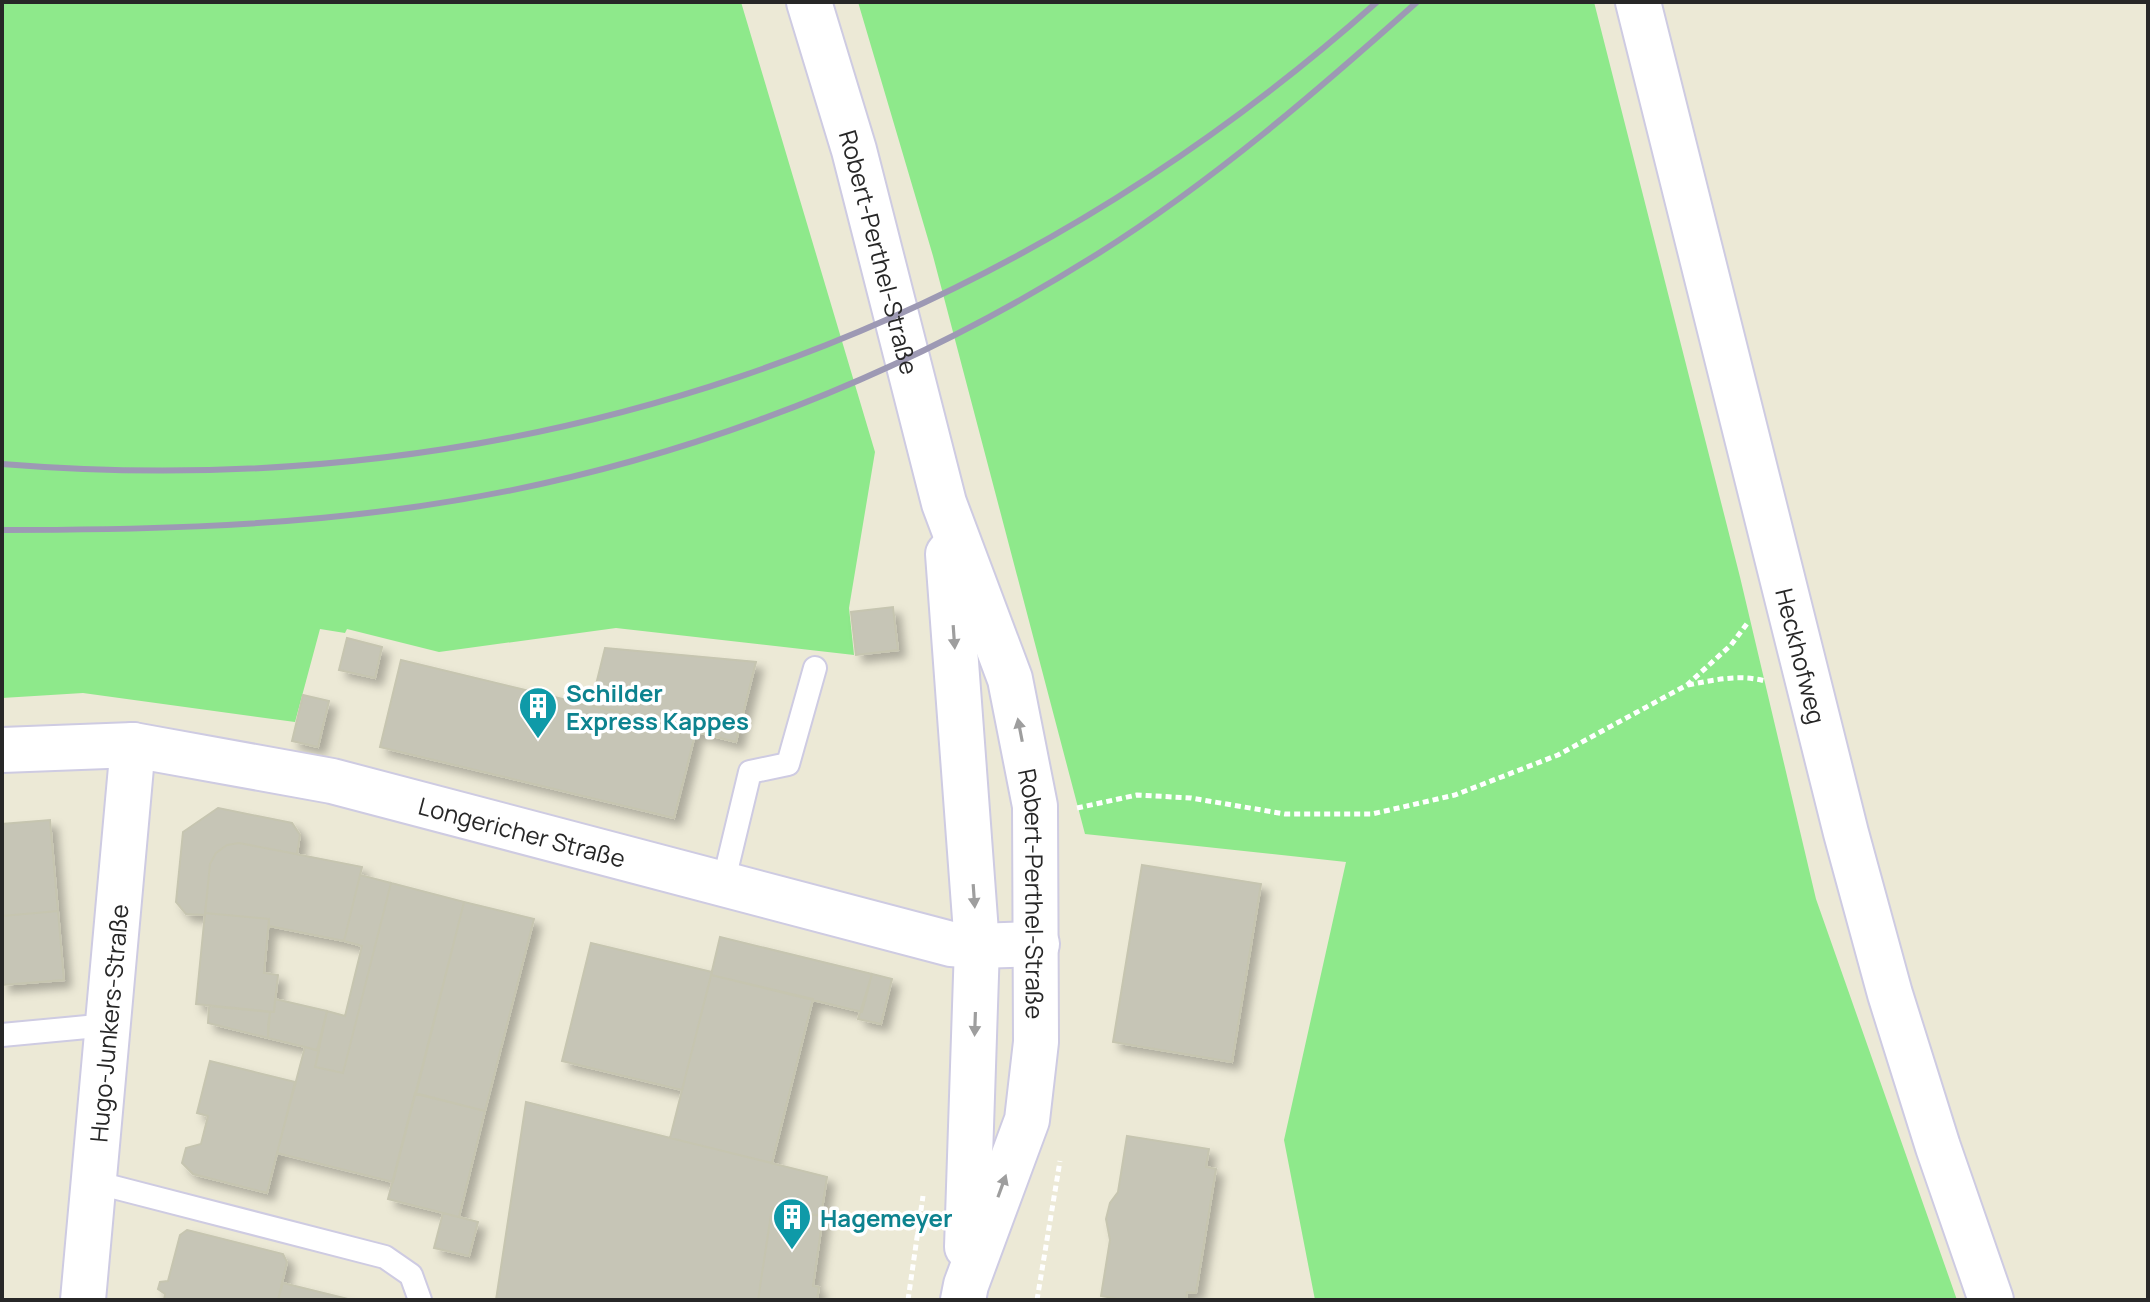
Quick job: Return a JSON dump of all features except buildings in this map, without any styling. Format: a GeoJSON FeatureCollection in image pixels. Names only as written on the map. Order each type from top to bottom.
{"type":"FeatureCollection","features":[{"type":"Feature","properties":{"kind":"street","name":"Robert-Perthel-Straße"},"geometry":{"type":"LineString","coordinates":[[809,2],[854,150],[944,503],[1010,679],[1035,806],[1036,1042],[1027,1120],[964,1293]]}},
{"type":"Feature","properties":{"kind":"street","name":"Heckhofweg"},"geometry":{"type":"LineString","coordinates":[[1638,2],[1782,580],[1890,994],[1991,1300]]}},
{"type":"Feature","properties":{"kind":"street","name":"Robert-Perthel-Straße"},"geometry":{"type":"LineString","coordinates":[[944,503],[977,946],[964,1293]]}},
{"type":"Feature","properties":{"kind":"street","name":"Longericher Straße"},"geometry":{"type":"LineString","coordinates":[[2,750],[133,745],[332,781],[951,944],[1037,944]]}},
{"type":"Feature","properties":{"kind":"street","name":"Hugo-Junkers-Straße"},"geometry":{"type":"LineString","coordinates":[[83,1300],[133,745]]}},
{"type":"Feature","properties":{"kind":"lane"},"geometry":{"type":"LineString","coordinates":[[723,884],[750,772],[788,764],[815,668]]}},
{"type":"Feature","properties":{"kind":"lane"},"geometry":{"type":"LineString","coordinates":[[2,1035],[108,1025]]}},
{"type":"Feature","properties":{"kind":"lane"},"geometry":{"type":"LineString","coordinates":[[94,1182],[385,1257],[411,1275],[420,1300]]}},
{"type":"Feature","properties":{"kind":"path"},"geometry":{"type":"LineString","coordinates":[[1067,810],[1137,795],[1191,798],[1285,814],[1372,814],[1455,795],[1558,755],[1687,685],[1731,645],[1782,580]]}},
{"type":"Feature","properties":{"kind":"path"},"geometry":{"type":"LineString","coordinates":[[1687,685],[1726,677],[1752,677],[1812,694]]}},
{"type":"Feature","properties":{"kind":"green space"},"geometry":{"type":"Polygon","coordinates":[[[741,2],[875,452],[849,608],[854,655],[616,628],[439,652],[347,629],[345,633],[320,629],[295,722],[83,693],[2,698],[2,4],[741,2]]]}},
{"type":"Feature","properties":{"kind":"green space"},"geometry":{"type":"Polygon","coordinates":[[[858,2],[1594,2],[1740,577],[1816,899],[1957,1300],[1315,1300],[1284,1140],[1346,862],[1085,834],[933,256],[858,2]]]}},
{"type":"Feature","properties":{"kind":"railway"},"geometry":{"type":"LineString","coordinates":[[2,464],[193,470],[380,458],[562,427],[738,377],[908,310],[1072,225],[1228,122],[1377,2]]}},
{"type":"Feature","properties":{"kind":"railway"},"geometry":{"type":"LineString","coordinates":[[2,530],[197,526],[392,510],[485,495],[578,475],[669,450],[759,420],[933,346],[1099,253],[1223,166],[1417,2]]}},
{"type":"Feature","properties":{"kind":"place","name":"Schilder Express Kappes"},"geometry":{"type":"Point","coordinates":[538,740]}},
{"type":"Feature","properties":{"kind":"place","name":"Hagemeyer"},"geometry":{"type":"Point","coordinates":[792,1251]}}]}
